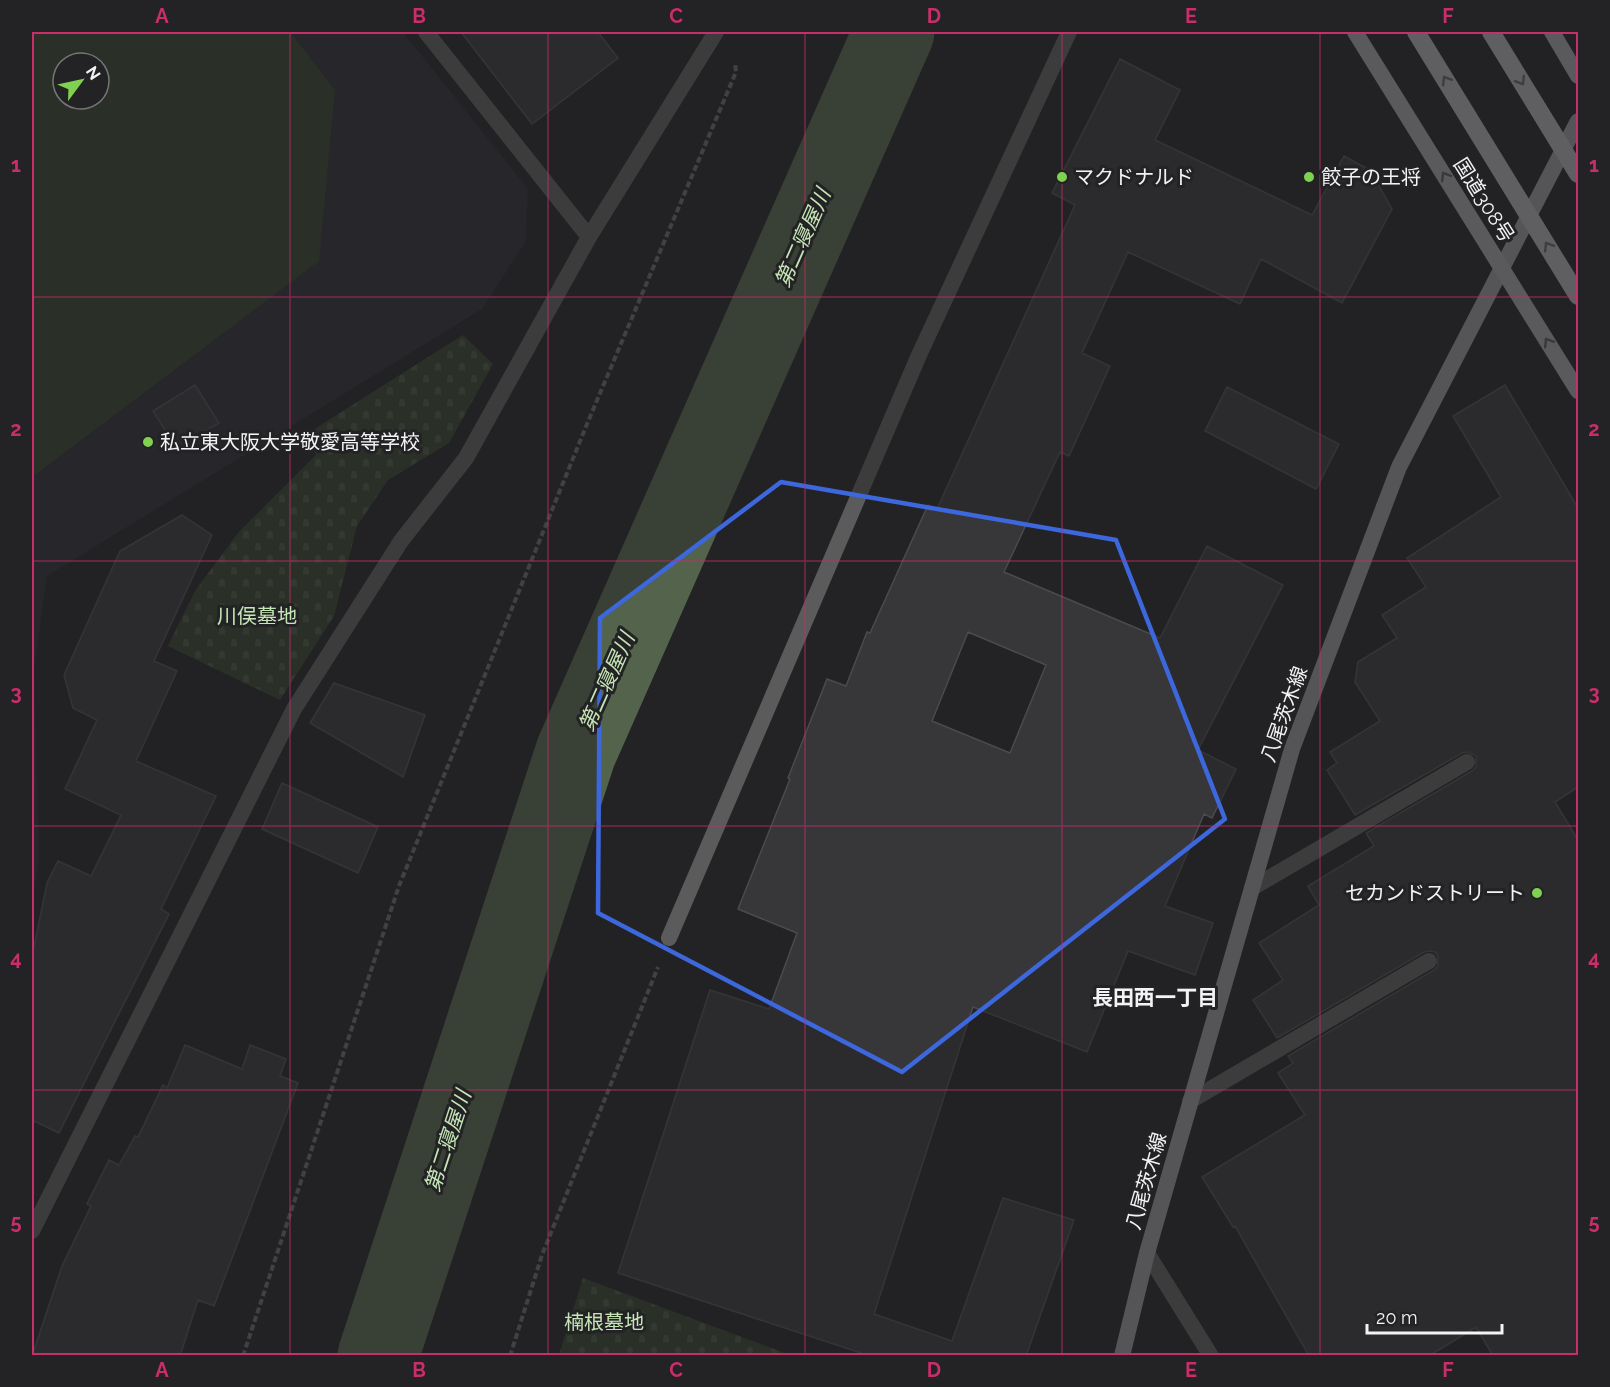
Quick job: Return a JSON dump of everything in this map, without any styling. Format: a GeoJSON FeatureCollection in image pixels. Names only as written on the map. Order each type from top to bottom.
{"type":"FeatureCollection","features":[{"type":"Feature","properties":{"kind":"highway","name":"国道308号"},"geometry":{"type":"LineString","coordinates":[[1355,32],[1578,392]]}},
{"type":"Feature","properties":{"kind":"highway"},"geometry":{"type":"LineString","coordinates":[[1416,32],[1578,296]]}},
{"type":"Feature","properties":{"kind":"highway"},"geometry":{"type":"LineString","coordinates":[[1491,32],[1578,174]]}},
{"type":"Feature","properties":{"kind":"highway"},"geometry":{"type":"LineString","coordinates":[[1552,32],[1578,76]]}},
{"type":"Feature","properties":{"kind":"main road","name":"八尾茨木線"},"geometry":{"type":"LineString","coordinates":[[1122,1356],[1147,1253],[1292,749],[1399,467],[1578,121]]}},
{"type":"Feature","properties":{"kind":"street"},"geometry":{"type":"LineString","coordinates":[[426,32],[589,237]]}},
{"type":"Feature","properties":{"kind":"street"},"geometry":{"type":"LineString","coordinates":[[32,1231],[294,709],[401,541],[466,458],[589,237],[716,32]]}},
{"type":"Feature","properties":{"kind":"street"},"geometry":{"type":"LineString","coordinates":[[669,938],[919,355],[1069,32]]}},
{"type":"Feature","properties":{"kind":"street"},"geometry":{"type":"LineString","coordinates":[[1252,888],[1467,762]]}},
{"type":"Feature","properties":{"kind":"street"},"geometry":{"type":"LineString","coordinates":[[1190,1101],[1429,961]]}},
{"type":"Feature","properties":{"kind":"street"},"geometry":{"type":"LineString","coordinates":[[1147,1253],[1211,1356]]}},
{"type":"Feature","properties":{"kind":"path"},"geometry":{"type":"LineString","coordinates":[[243,1356],[399,885],[587,424],[736,72],[735,62]]}},
{"type":"Feature","properties":{"kind":"path"},"geometry":{"type":"LineString","coordinates":[[510,1356],[542,1255],[669,938]]}},
{"type":"Feature","properties":{"kind":"highlighted area"},"geometry":{"type":"Polygon","coordinates":[[[781,482],[1116,540],[1225,819],[902,1072],[598,913],[600,618],[781,482]]]}},
{"type":"Feature","properties":{"kind":"shaded area","name":"私立東大阪大学敬愛高等学校"},"geometry":{"type":"Polygon","coordinates":[[[32,32],[403,32],[528,189],[526,241],[482,309],[47,576],[34,668],[39,860],[32,901],[32,32]]]}},
{"type":"Feature","properties":{"kind":"green space"},"geometry":{"type":"Polygon","coordinates":[[[32,32],[290,32],[335,90],[319,261],[32,477],[32,32]]]}},
{"type":"Feature","properties":{"kind":"green space","name":"川俣墓地"},"geometry":{"type":"Polygon","coordinates":[[[463,335],[493,364],[449,443],[388,480],[357,526],[334,616],[280,700],[168,646],[195,591],[238,533],[316,455],[305,435],[463,335]]]}},
{"type":"Feature","properties":{"kind":"green space","name":"楠根墓地"},"geometry":{"type":"Polygon","coordinates":[[[583,1278],[790,1355],[559,1355],[583,1278]]]}},
{"type":"Feature","properties":{"kind":"building"},"geometry":{"type":"Polygon","coordinates":[[[461,32],[598,32],[618,58],[532,124],[461,32]]]}},
{"type":"Feature","properties":{"kind":"building"},"geometry":{"type":"Polygon","coordinates":[[[1120,59],[1180,90],[1155,140],[1312,215],[1344,156],[1370,170],[1392,209],[1342,303],[1261,259],[1240,304],[1128,252],[1082,353],[1110,366],[1069,456],[1060,452],[1004,572],[1160,638],[1207,546],[1283,585],[1198,750],[1236,769],[1212,818],[1204,814],[1165,906],[1213,923],[1195,975],[1128,951],[1087,1052],[973,1007],[874,1314],[952,1341],[1003,1198],[1074,1220],[1026,1356],[870,1356],[618,1273],[710,990],[769,1009],[797,933],[738,909],[827,679],[846,686],[867,632],[870,633],[928,505],[937,509],[1075,205],[1052,193],[1120,59]],[[968,632],[932,721],[1010,753],[1046,665],[968,632]]]}},
{"type":"Feature","properties":{"kind":"building"},"geometry":{"type":"Polygon","coordinates":[[[195,385],[219,423],[177,449],[153,411],[195,385]]]}},
{"type":"Feature","properties":{"kind":"building"},"geometry":{"type":"Polygon","coordinates":[[[1505,385],[1578,508],[1578,787],[1555,802],[1578,840],[1578,1356],[1493,1356],[1476,1327],[1429,1356],[1309,1356],[1235,1226],[1233,1227],[1202,1177],[1305,1115],[1278,1073],[1293,1063],[1288,1056],[1438,966],[1438,956],[1435,952],[1424,952],[1277,1038],[1253,1000],[1283,980],[1259,943],[1319,905],[1308,886],[1374,846],[1366,833],[1476,767],[1476,756],[1468,752],[1462,753],[1355,815],[1327,770],[1337,763],[1330,752],[1380,721],[1355,682],[1358,662],[1397,638],[1382,615],[1426,587],[1407,558],[1501,497],[1453,416],[1505,385]]]}},
{"type":"Feature","properties":{"kind":"building"},"geometry":{"type":"Polygon","coordinates":[[[1227,387],[1339,444],[1316,489],[1205,431],[1227,387]]]}},
{"type":"Feature","properties":{"kind":"building"},"geometry":{"type":"Polygon","coordinates":[[[182,515],[212,535],[154,661],[177,671],[136,761],[216,796],[161,909],[169,914],[59,1133],[32,1120],[32,957],[47,883],[58,861],[91,876],[121,815],[65,789],[97,720],[73,708],[64,675],[120,551],[182,515]]]}},
{"type":"Feature","properties":{"kind":"building"},"geometry":{"type":"Polygon","coordinates":[[[334,683],[425,715],[403,777],[310,723],[334,683]]]}},
{"type":"Feature","properties":{"kind":"building"},"geometry":{"type":"Polygon","coordinates":[[[282,783],[378,827],[358,873],[262,829],[282,783]]]}},
{"type":"Feature","properties":{"kind":"building"},"geometry":{"type":"Polygon","coordinates":[[[185,1045],[242,1069],[250,1045],[286,1059],[280,1076],[298,1083],[214,1306],[198,1300],[180,1356],[32,1356],[62,1266],[91,1206],[87,1204],[109,1160],[119,1165],[135,1136],[138,1137],[163,1085],[167,1088],[185,1045]]]}},
{"type":"Feature","properties":{"kind":"waterway","name":"第二寝屋川"},"geometry":{"type":"LineString","coordinates":[[378,1356],[576,752],[894,32]]}},
{"type":"Feature","properties":{"kind":"place","name":"マクドナルド"},"geometry":{"type":"Point","coordinates":[1062,177]}},
{"type":"Feature","properties":{"kind":"place","name":"餃子の王将"},"geometry":{"type":"Point","coordinates":[1309,177]}},
{"type":"Feature","properties":{"kind":"place","name":"私立東大阪大学敬愛高等学校"},"geometry":{"type":"Point","coordinates":[148,442]}},
{"type":"Feature","properties":{"kind":"place","name":"セカンドストリート"},"geometry":{"type":"Point","coordinates":[1537,893]}},
{"type":"Feature","properties":{"kind":"district","name":"長田西一丁目"},"geometry":{"type":"Point","coordinates":[1155,998]}}]}
